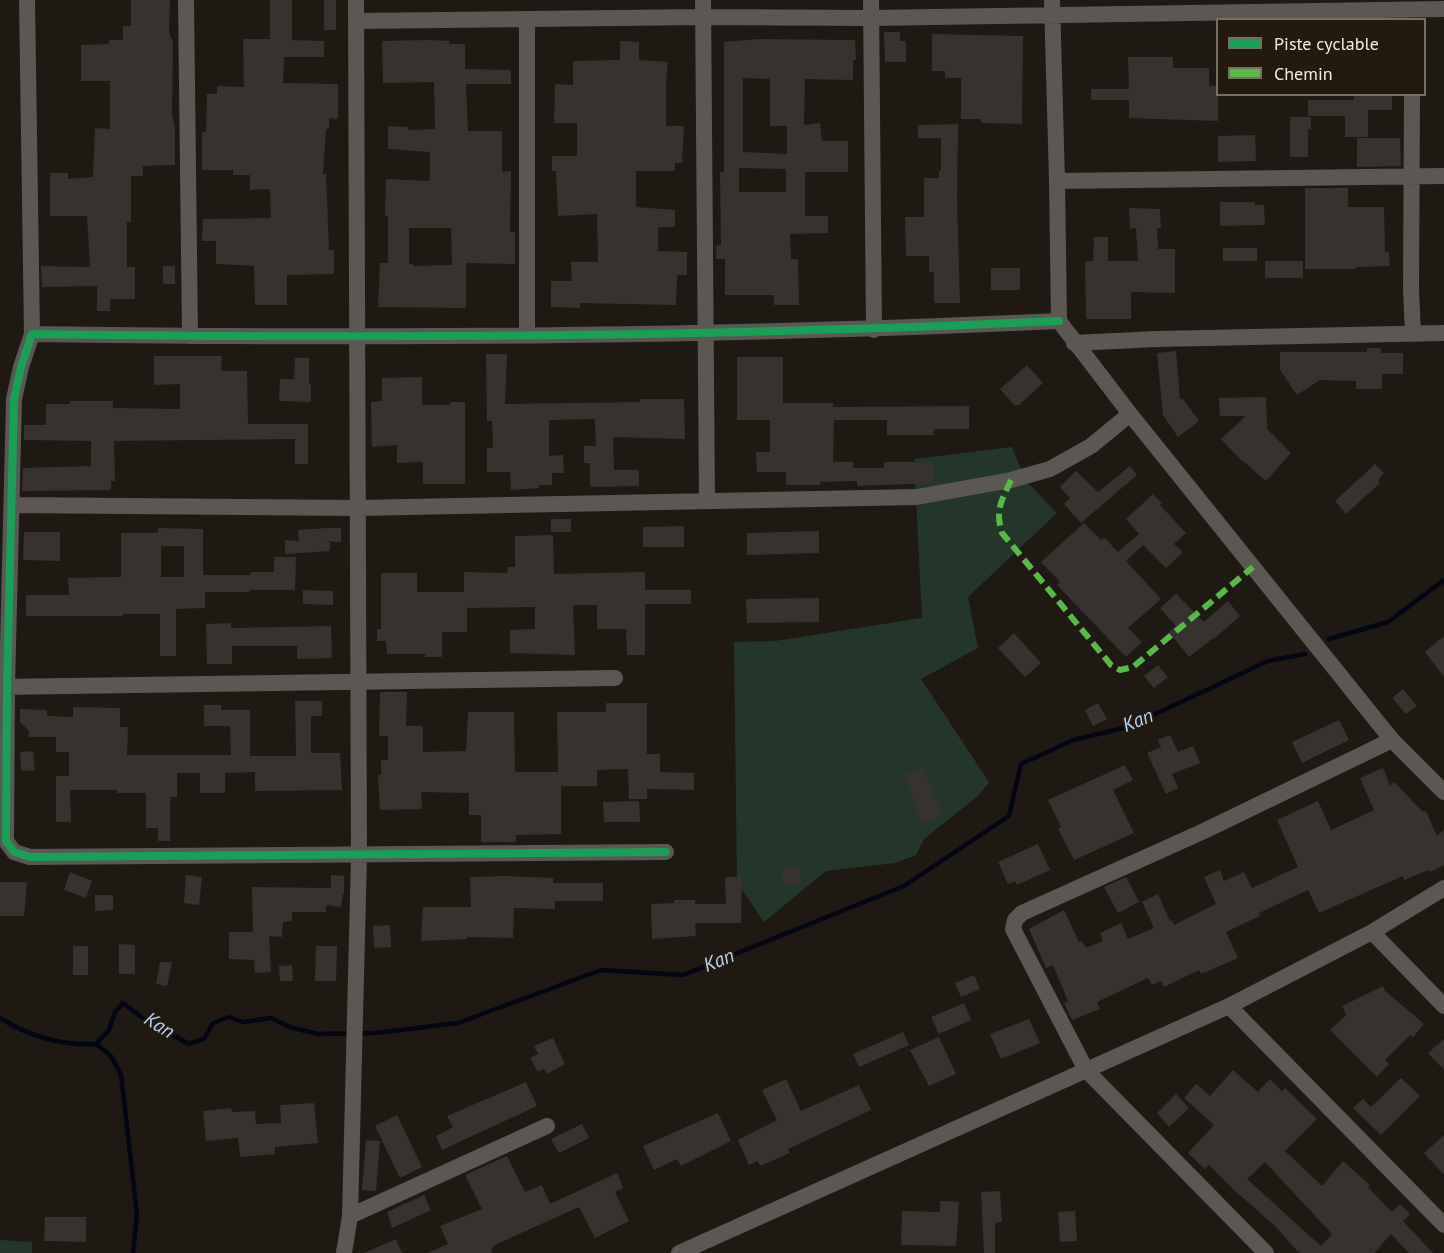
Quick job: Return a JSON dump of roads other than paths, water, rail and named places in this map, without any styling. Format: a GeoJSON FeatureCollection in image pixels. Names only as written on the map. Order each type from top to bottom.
{"type":"FeatureCollection","features":[{"type":"Feature","properties":{"kind":"street"},"geometry":{"type":"LineString","coordinates":[[27,0],[32,334],[14,399],[12,505],[3,687],[6,841],[14,852],[30,857],[666,852]]}},
{"type":"Feature","properties":{"kind":"street"},"geometry":{"type":"LineString","coordinates":[[186,0],[190,336]]}},
{"type":"Feature","properties":{"kind":"street"},"geometry":{"type":"LineString","coordinates":[[344,1253],[350,1216],[358,856],[356,0]]}},
{"type":"Feature","properties":{"kind":"street"},"geometry":{"type":"LineString","coordinates":[[704,0],[707,501]]}},
{"type":"Feature","properties":{"kind":"street"},"geometry":{"type":"LineString","coordinates":[[871,0],[874,330]]}},
{"type":"Feature","properties":{"kind":"street"},"geometry":{"type":"LineString","coordinates":[[356,21],[703,17],[871,18],[1052,7],[1236,6],[1444,9]]}},
{"type":"Feature","properties":{"kind":"street"},"geometry":{"type":"LineString","coordinates":[[1052,7],[1058,181],[1059,321],[1130,414],[1392,740],[1444,792]]}},
{"type":"Feature","properties":{"kind":"street"},"geometry":{"type":"LineString","coordinates":[[527,20],[527,334]]}},
{"type":"Feature","properties":{"kind":"street"},"geometry":{"type":"LineString","coordinates":[[1412,96],[1411,289],[1413,334]]}},
{"type":"Feature","properties":{"kind":"street"},"geometry":{"type":"LineString","coordinates":[[1058,181],[1444,176]]}},
{"type":"Feature","properties":{"kind":"street"},"geometry":{"type":"LineString","coordinates":[[32,334],[190,336],[706,333],[874,330],[1059,321]]}},
{"type":"Feature","properties":{"kind":"street"},"geometry":{"type":"LineString","coordinates":[[1074,343],[1444,333]]}},
{"type":"Feature","properties":{"kind":"street"},"geometry":{"type":"LineString","coordinates":[[12,505],[357,508],[917,497],[1011,480],[1050,469],[1091,446],[1130,414]]}},
{"type":"Feature","properties":{"kind":"street"},"geometry":{"type":"LineString","coordinates":[[3,687],[615,678]]}},
{"type":"Feature","properties":{"kind":"street"},"geometry":{"type":"LineString","coordinates":[[1266,1253],[1086,1070],[1013,929],[1015,920],[1022,913],[1204,831],[1392,740]]}},
{"type":"Feature","properties":{"kind":"street"},"geometry":{"type":"LineString","coordinates":[[679,1253],[1229,1006],[1372,932],[1444,888]]}},
{"type":"Feature","properties":{"kind":"street"},"geometry":{"type":"LineString","coordinates":[[1372,932],[1444,1006]]}},
{"type":"Feature","properties":{"kind":"street"},"geometry":{"type":"LineString","coordinates":[[1229,1006],[1444,1225]]}},
{"type":"Feature","properties":{"kind":"street"},"geometry":{"type":"LineString","coordinates":[[350,1216],[547,1126]]}},
{"type":"Feature","properties":{"kind":"waterway"},"geometry":{"type":"LineString","coordinates":[[1329,639],[1388,622],[1444,580]]}},
{"type":"Feature","properties":{"kind":"waterway","name":"Kan"},"geometry":{"type":"LineString","coordinates":[[0,1018],[34,1035],[83,1044],[96,1044],[109,1030],[115,1012],[123,1003],[148,1022],[189,1044],[204,1039],[213,1023],[229,1017],[243,1022],[271,1018],[292,1028],[319,1034],[375,1033],[458,1023],[601,970],[683,975],[904,886],[1009,816],[1021,764],[1073,740],[1128,727],[1268,661],[1305,654]]}},
{"type":"Feature","properties":{"kind":"waterway","name":"Kan"},"geometry":{"type":"LineString","coordinates":[[96,1044],[111,1056],[121,1075],[137,1214],[133,1253]]}}]}
